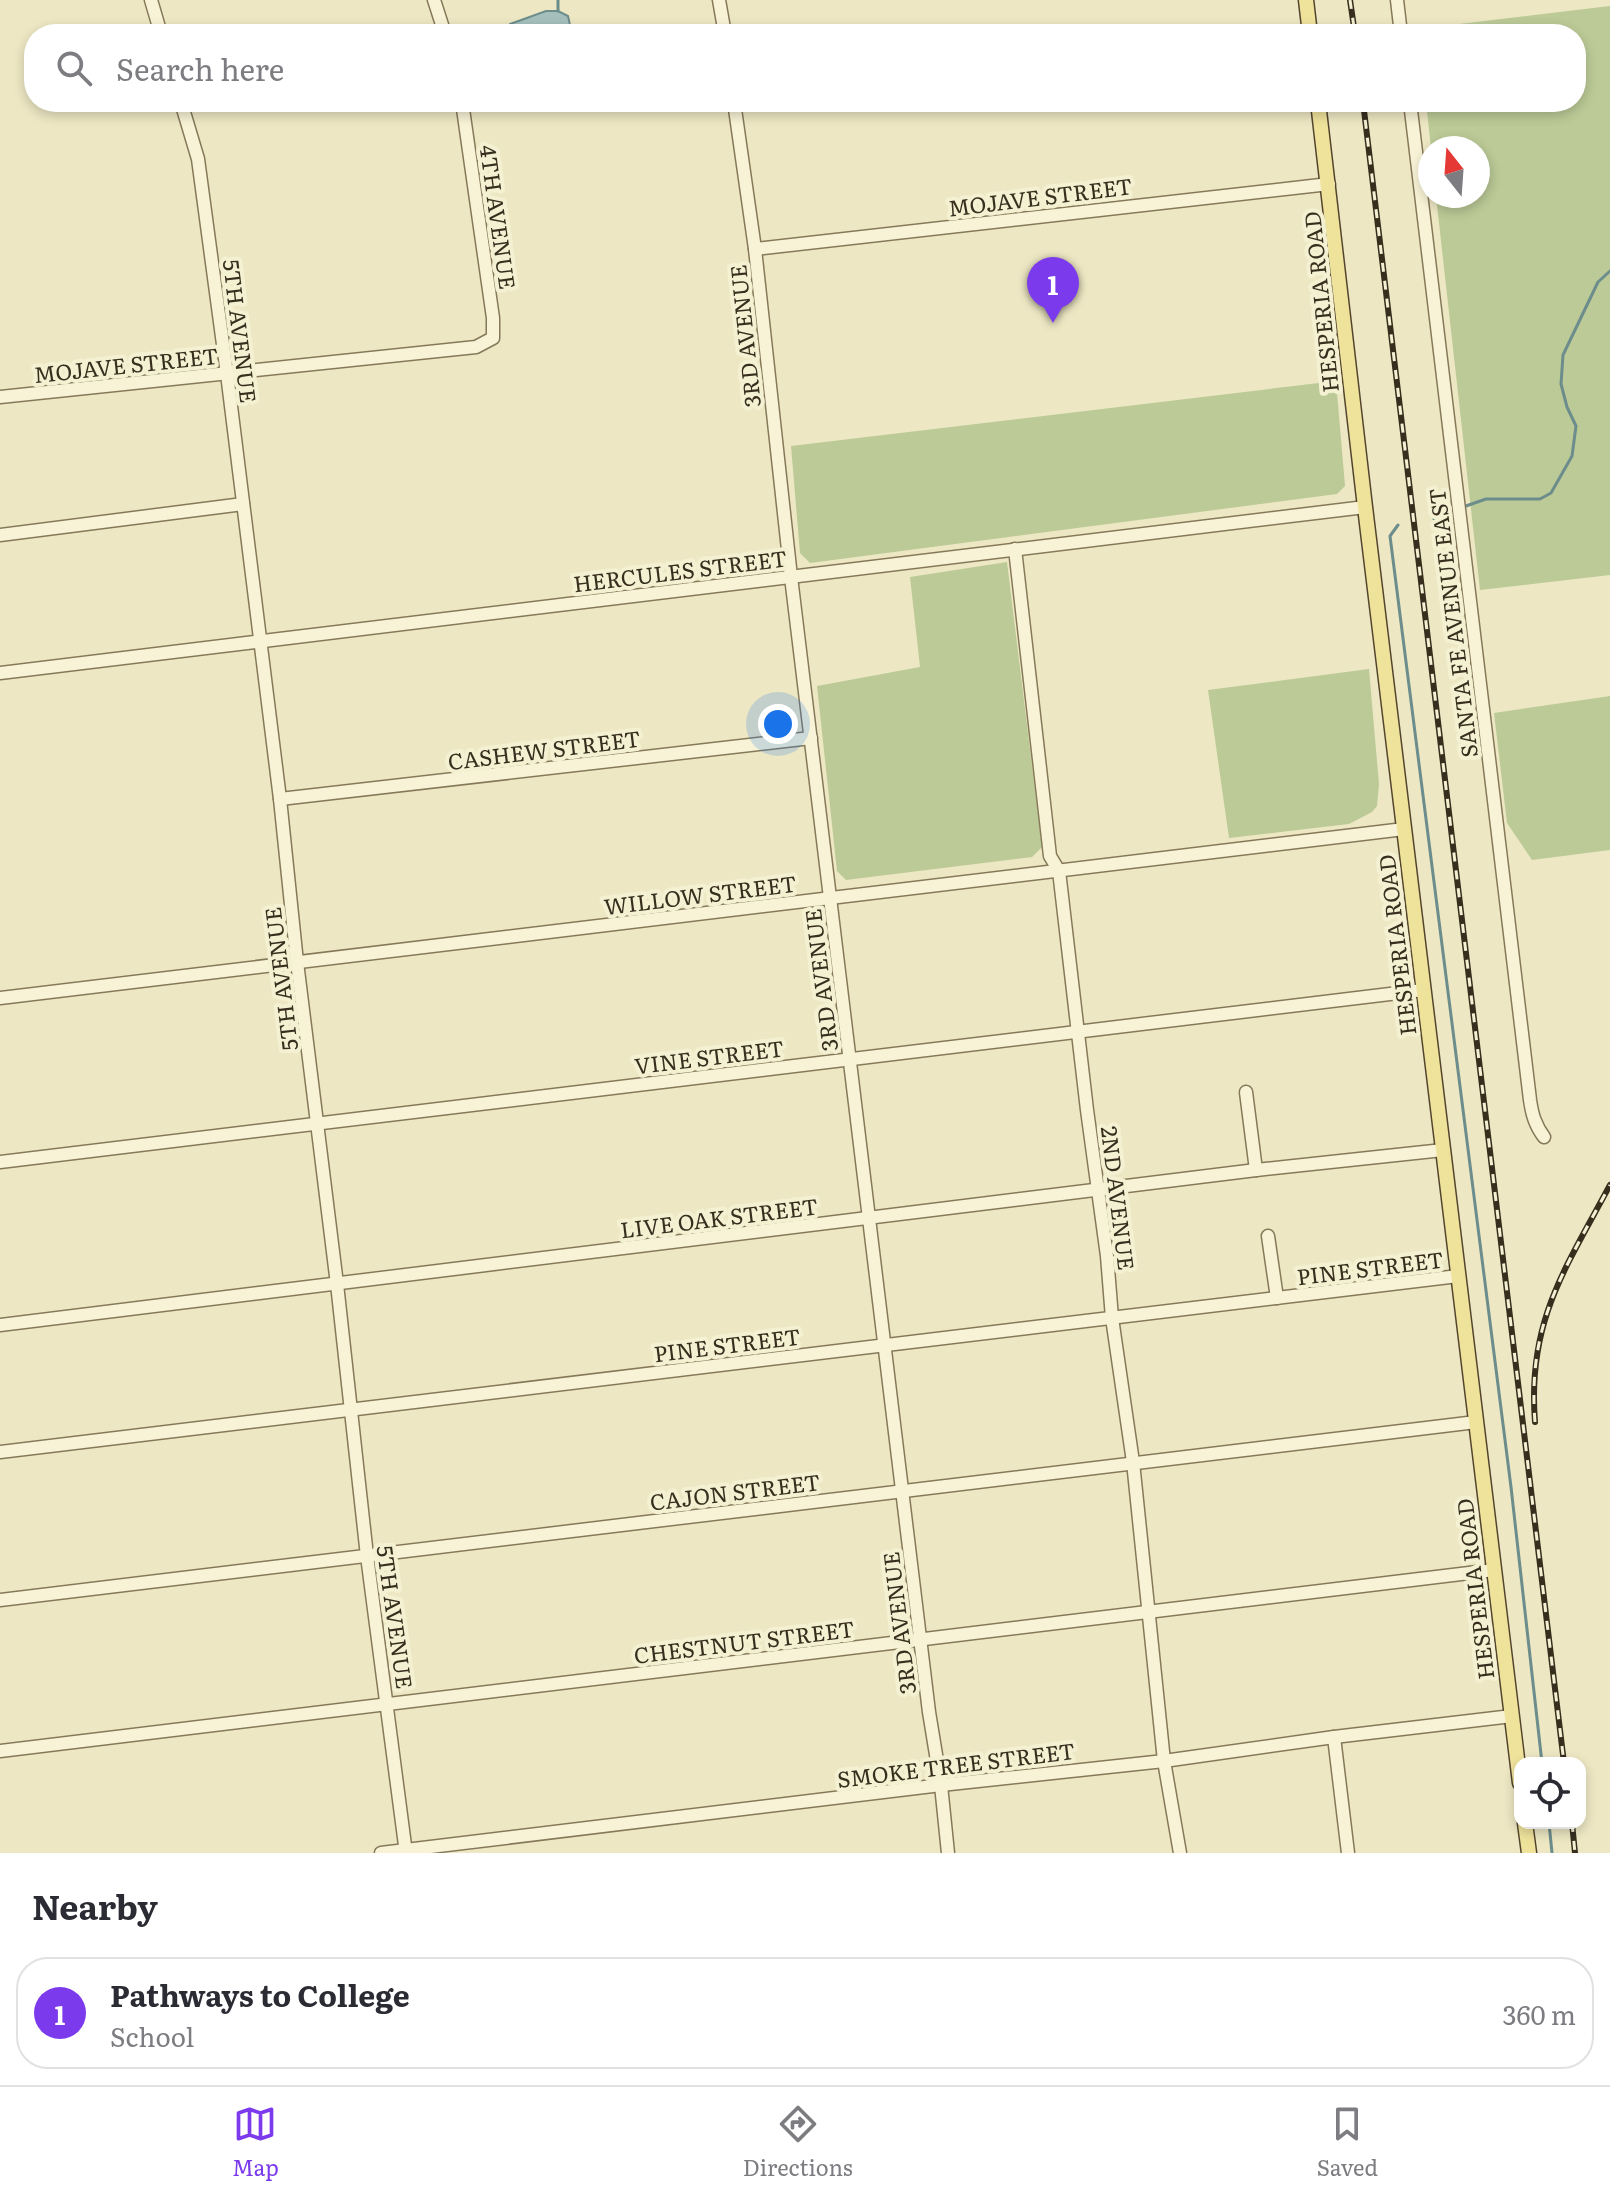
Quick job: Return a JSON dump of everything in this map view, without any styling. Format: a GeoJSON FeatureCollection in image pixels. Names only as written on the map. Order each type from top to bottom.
{"type":"FeatureCollection","features":[{"type":"Feature","properties":{"kind":"main road"},"geometry":{"type":"LineString","coordinates":[[1306,0],[1309,24]]}},
{"type":"Feature","properties":{"kind":"main road","name":"HESPERIA ROAD"},"geometry":{"type":"LineString","coordinates":[[1319,112],[1517,1757]]}},
{"type":"Feature","properties":{"kind":"main road"},"geometry":{"type":"LineString","coordinates":[[1526,1829],[1529,1853]]}},
{"type":"Feature","properties":{"kind":"street"},"geometry":{"type":"LineString","coordinates":[[151,0],[158,24]]}},
{"type":"Feature","properties":{"kind":"street"},"geometry":{"type":"LineString","coordinates":[[434,0],[442,24]]}},
{"type":"Feature","properties":{"kind":"street"},"geometry":{"type":"LineString","coordinates":[[719,0],[723,24]]}},
{"type":"Feature","properties":{"kind":"street"},"geometry":{"type":"LineString","coordinates":[[1397,0],[1400,24]]}},
{"type":"Feature","properties":{"kind":"street","name":"5TH AVENUE"},"geometry":{"type":"LineString","coordinates":[[184,112],[198,159],[227,374],[405,1852]]}},
{"type":"Feature","properties":{"kind":"street","name":"4TH AVENUE"},"geometry":{"type":"LineString","coordinates":[[463,112],[493,318],[493,338]]}},
{"type":"Feature","properties":{"kind":"street","name":"3RD AVENUE"},"geometry":{"type":"LineString","coordinates":[[735,112],[755,249],[791,577],[948,1853]]}},
{"type":"Feature","properties":{"kind":"street","name":"SANTA FE AVENUE EAST"},"geometry":{"type":"LineString","coordinates":[[1411,112],[1528,1086],[1533,1116],[1544,1137]]}},
{"type":"Feature","properties":{"kind":"street","name":"MOJAVE STREET"},"geometry":{"type":"LineString","coordinates":[[755,249],[1329,184]]}},
{"type":"Feature","properties":{"kind":"street","name":"MOJAVE STREET"},"geometry":{"type":"LineString","coordinates":[[0,397],[476,347],[493,338]]}},
{"type":"Feature","properties":{"kind":"street"},"geometry":{"type":"LineString","coordinates":[[0,535],[243,504]]}},
{"type":"Feature","properties":{"kind":"street","name":"HERCULES STREET"},"geometry":{"type":"LineString","coordinates":[[0,673],[1365,507]]}},
{"type":"Feature","properties":{"kind":"street","name":"2ND AVENUE"},"geometry":{"type":"LineString","coordinates":[[1015,549],[1050,856],[1059,871],[1112,1318],[1133,1462],[1164,1761],[1180,1853]]}},
{"type":"Feature","properties":{"kind":"street","name":"CASHEW STREET"},"geometry":{"type":"LineString","coordinates":[[280,799],[811,738]]}},
{"type":"Feature","properties":{"kind":"street","name":"WILLOW STREET"},"geometry":{"type":"LineString","coordinates":[[0,998],[1404,829]]}},
{"type":"Feature","properties":{"kind":"street","name":"VINE STREET"},"geometry":{"type":"LineString","coordinates":[[0,1162],[1423,990]]}},
{"type":"Feature","properties":{"kind":"street"},"geometry":{"type":"LineString","coordinates":[[1246,1092],[1256,1170]]}},
{"type":"Feature","properties":{"kind":"street","name":"LIVE OAK STREET"},"geometry":{"type":"LineString","coordinates":[[0,1325],[1256,1170],[1443,1150]]}},
{"type":"Feature","properties":{"kind":"street"},"geometry":{"type":"LineString","coordinates":[[1268,1236],[1277,1298]]}},
{"type":"Feature","properties":{"kind":"street","name":"PINE STREET"},"geometry":{"type":"LineString","coordinates":[[0,1452],[1458,1276]]}},
{"type":"Feature","properties":{"kind":"street","name":"CAJON STREET"},"geometry":{"type":"LineString","coordinates":[[0,1600],[1476,1422]]}},
{"type":"Feature","properties":{"kind":"street","name":"CHESTNUT STREET"},"geometry":{"type":"LineString","coordinates":[[0,1751],[1494,1570]]}},
{"type":"Feature","properties":{"kind":"street","name":"SMOKE TREE STREET"},"geometry":{"type":"LineString","coordinates":[[381,1853],[1164,1761],[1512,1716]]}},
{"type":"Feature","properties":{"kind":"street"},"geometry":{"type":"LineString","coordinates":[[1334,1737],[1348,1853]]}},
{"type":"Feature","properties":{"kind":"green space"},"geometry":{"type":"Polygon","coordinates":[[[1610,6],[1610,575],[1480,590],[1437,208],[1490,208],[1490,136],[1430,136],[1427,112],[1586,112],[1586,24],[1460,24],[1610,6]]]}},
{"type":"Feature","properties":{"kind":"green space"},"geometry":{"type":"Polygon","coordinates":[[[1336,381],[1345,486],[1337,494],[810,563],[800,553],[791,446],[1336,381]]]}},
{"type":"Feature","properties":{"kind":"green space"},"geometry":{"type":"Polygon","coordinates":[[[1007,562],[1042,847],[1032,857],[846,880],[837,871],[817,686],[920,667],[910,577],[1007,562]]]}},
{"type":"Feature","properties":{"kind":"green space"},"geometry":{"type":"Polygon","coordinates":[[[1369,669],[1379,784],[1377,806],[1349,824],[1229,838],[1208,690],[1369,669]]]}},
{"type":"Feature","properties":{"kind":"green space"},"geometry":{"type":"Polygon","coordinates":[[[1610,696],[1610,850],[1532,860],[1507,823],[1494,713],[1610,696]]]}},
{"type":"Feature","properties":{"kind":"water"},"geometry":{"type":"Polygon","coordinates":[[[546,11],[558,11],[568,16],[570,24],[510,24],[546,11]]]}},
{"type":"Feature","properties":{"kind":"waterway"},"geometry":{"type":"LineString","coordinates":[[558,0],[558,11]]}},
{"type":"Feature","properties":{"kind":"waterway"},"geometry":{"type":"LineString","coordinates":[[1463,507],[1486,499],[1540,499],[1551,493],[1572,456],[1576,426],[1561,384],[1563,355],[1598,282],[1610,271]]}},
{"type":"Feature","properties":{"kind":"waterway"},"geometry":{"type":"LineString","coordinates":[[1434,519],[1456,510]]}},
{"type":"Feature","properties":{"kind":"waterway"},"geometry":{"type":"LineString","coordinates":[[1398,525],[1390,536],[1511,1487],[1541,1757]]}},
{"type":"Feature","properties":{"kind":"waterway"},"geometry":{"type":"LineString","coordinates":[[1550,1829],[1552,1853]]}},
{"type":"Feature","properties":{"kind":"railway"},"geometry":{"type":"LineString","coordinates":[[1350,0],[1354,24]]}},
{"type":"Feature","properties":{"kind":"railway"},"geometry":{"type":"LineString","coordinates":[[1364,112],[1563,1757]]}},
{"type":"Feature","properties":{"kind":"railway"},"geometry":{"type":"LineString","coordinates":[[1535,1422],[1534,1387],[1543,1325],[1564,1271],[1610,1185]]}},
{"type":"Feature","properties":{"kind":"railway"},"geometry":{"type":"LineString","coordinates":[[1573,1829],[1575,1853]]}},
{"type":"Feature","properties":{"kind":"place","name":"Pathways to College"},"geometry":{"type":"Point","coordinates":[1053,323]}}]}
